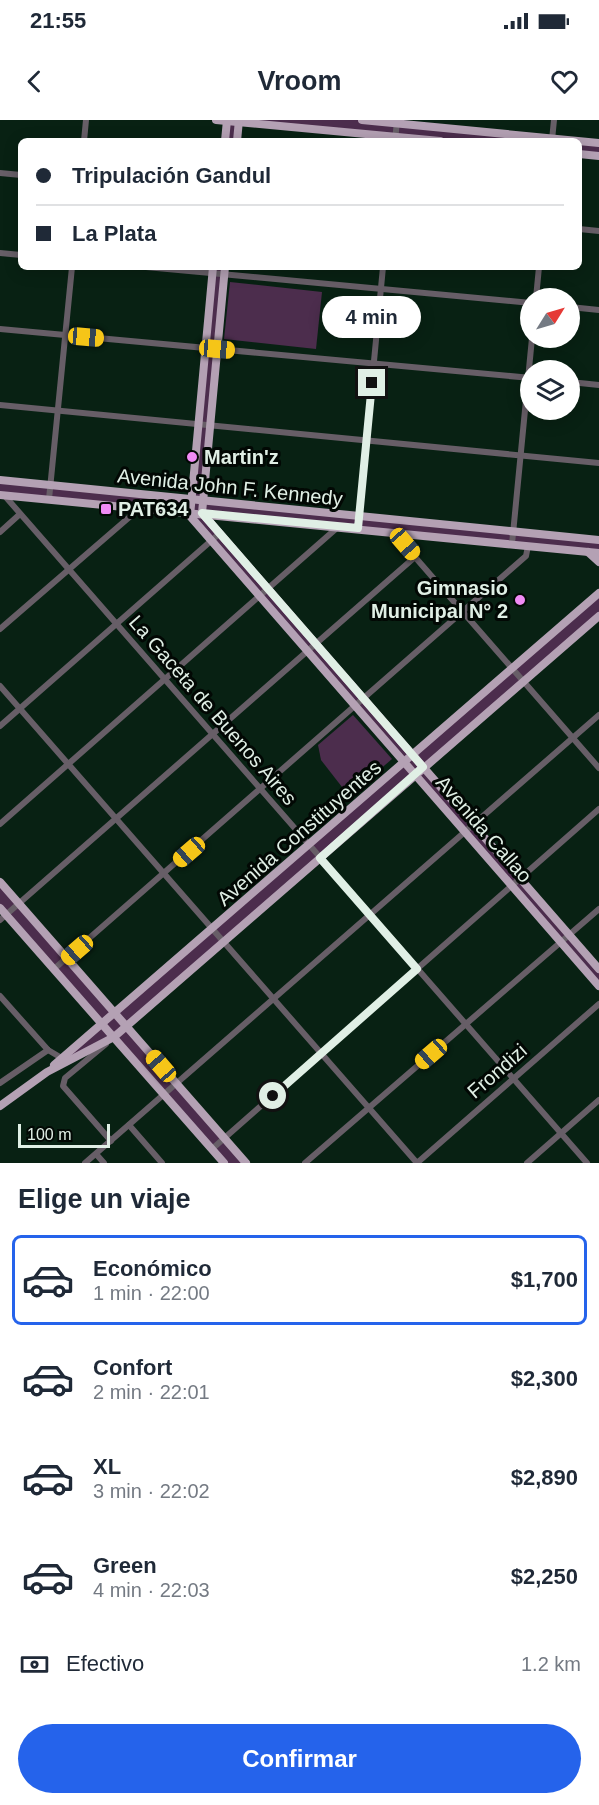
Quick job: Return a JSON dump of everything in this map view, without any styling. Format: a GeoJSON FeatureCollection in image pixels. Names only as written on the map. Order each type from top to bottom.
{"type":"FeatureCollection","features":[{"type":"Feature","properties":{"kind":"main road"},"geometry":{"type":"LineString","coordinates":[[216,120],[386,138]]}},
{"type":"Feature","properties":{"kind":"main road"},"geometry":{"type":"LineString","coordinates":[[362,120],[535,138]]}},
{"type":"Feature","properties":{"kind":"main road"},"geometry":{"type":"LineString","coordinates":[[225,138],[227,121]]}},
{"type":"Feature","properties":{"kind":"main road"},"geometry":{"type":"LineString","coordinates":[[237,138],[238,121]]}},
{"type":"Feature","properties":{"kind":"main road"},"geometry":{"type":"LineString","coordinates":[[582,142],[599,143]]}},
{"type":"Feature","properties":{"kind":"main road"},"geometry":{"type":"LineString","coordinates":[[582,154],[599,156]]}},
{"type":"Feature","properties":{"kind":"main road"},"geometry":{"type":"LineString","coordinates":[[189,512],[213,270]]}},
{"type":"Feature","properties":{"kind":"main road"},"geometry":{"type":"LineString","coordinates":[[202,513],[224,271]]}},
{"type":"Feature","properties":{"kind":"main road","name":"Avenida John F. Kennedy"},"geometry":{"type":"LineString","coordinates":[[0,480],[599,540]]}},
{"type":"Feature","properties":{"kind":"main road","name":"Avenida John F. Kennedy"},"geometry":{"type":"LineString","coordinates":[[2,495],[599,553]]}},
{"type":"Feature","properties":{"kind":"main road","name":"Avenida Callao"},"geometry":{"type":"LineString","coordinates":[[189,512],[211,541],[307,652],[599,986]]}},
{"type":"Feature","properties":{"kind":"main road","name":"Avenida Callao"},"geometry":{"type":"LineString","coordinates":[[202,513],[599,969]]}},
{"type":"Feature","properties":{"kind":"main road"},"geometry":{"type":"LineString","coordinates":[[587,551],[599,562]]}},
{"type":"Feature","properties":{"kind":"main road","name":"Avenida Constituyentes"},"geometry":{"type":"LineString","coordinates":[[0,1106],[64,1060],[102,1024],[599,593]]}},
{"type":"Feature","properties":{"kind":"main road","name":"Avenida Constituyentes"},"geometry":{"type":"LineString","coordinates":[[64,1060],[114,1037],[599,616]]}},
{"type":"Feature","properties":{"kind":"main road"},"geometry":{"type":"LineString","coordinates":[[0,882],[246,1163]]}},
{"type":"Feature","properties":{"kind":"main road"},"geometry":{"type":"LineString","coordinates":[[0,908],[3,917],[54,969],[224,1163]]}},
{"type":"Feature","properties":{"kind":"street"},"geometry":{"type":"LineString","coordinates":[[84,138],[86,120]]}},
{"type":"Feature","properties":{"kind":"street"},"geometry":{"type":"LineString","coordinates":[[552,138],[554,120]]}},
{"type":"Feature","properties":{"kind":"street"},"geometry":{"type":"LineString","coordinates":[[395,138],[397,122]]}},
{"type":"Feature","properties":{"kind":"street"},"geometry":{"type":"LineString","coordinates":[[0,173],[18,175]]}},
{"type":"Feature","properties":{"kind":"street"},"geometry":{"type":"LineString","coordinates":[[582,229],[599,231]]}},
{"type":"Feature","properties":{"kind":"street"},"geometry":{"type":"LineString","coordinates":[[0,253],[18,255]]}},
{"type":"Feature","properties":{"kind":"street"},"geometry":{"type":"LineString","coordinates":[[49,499],[72,270]]}},
{"type":"Feature","properties":{"kind":"street"},"geometry":{"type":"LineString","coordinates":[[213,270],[520,302]]}},
{"type":"Feature","properties":{"kind":"street"},"geometry":{"type":"LineString","coordinates":[[358,528],[383,270]]}},
{"type":"Feature","properties":{"kind":"street"},"geometry":{"type":"LineString","coordinates":[[537,288],[539,270]]}},
{"type":"Feature","properties":{"kind":"street"},"geometry":{"type":"LineString","coordinates":[[580,308],[599,310]]}},
{"type":"Feature","properties":{"kind":"street"},"geometry":{"type":"LineString","coordinates":[[0,329],[520,377]]}},
{"type":"Feature","properties":{"kind":"street"},"geometry":{"type":"LineString","coordinates":[[580,383],[599,385]]}},
{"type":"Feature","properties":{"kind":"street"},"geometry":{"type":"LineString","coordinates":[[0,405],[599,463]]}},
{"type":"Feature","properties":{"kind":"street"},"geometry":{"type":"LineString","coordinates":[[512,544],[525,420]]}},
{"type":"Feature","properties":{"kind":"street","name":"La Gaceta de Buenos Aires"},"geometry":{"type":"LineString","coordinates":[[2,495],[587,1163]]}},
{"type":"Feature","properties":{"kind":"street"},"geometry":{"type":"LineString","coordinates":[[0,629],[133,514],[133,507]]}},
{"type":"Feature","properties":{"kind":"street"},"geometry":{"type":"LineString","coordinates":[[0,532],[20,514]]}},
{"type":"Feature","properties":{"kind":"street"},"geometry":{"type":"LineString","coordinates":[[0,824],[339,526]]}},
{"type":"Feature","properties":{"kind":"street"},"geometry":{"type":"LineString","coordinates":[[394,532],[599,768]]}},
{"type":"Feature","properties":{"kind":"street"},"geometry":{"type":"LineString","coordinates":[[0,726],[220,533]]}},
{"type":"Feature","properties":{"kind":"street"},"geometry":{"type":"LineString","coordinates":[[54,969],[526,556],[528,546]]}},
{"type":"Feature","properties":{"kind":"street"},"geometry":{"type":"LineString","coordinates":[[3,917],[415,557]]}},
{"type":"Feature","properties":{"kind":"street"},"geometry":{"type":"LineString","coordinates":[[0,686],[417,1163]]}},
{"type":"Feature","properties":{"kind":"street"},"geometry":{"type":"LineString","coordinates":[[85,1163],[599,715]]}},
{"type":"Feature","properties":{"kind":"street"},"geometry":{"type":"LineString","coordinates":[[212,1149],[599,809]]}},
{"type":"Feature","properties":{"kind":"street"},"geometry":{"type":"LineString","coordinates":[[305,1163],[599,909]]}},
{"type":"Feature","properties":{"kind":"street"},"geometry":{"type":"LineString","coordinates":[[0,996],[48,1050],[64,1060]]}},
{"type":"Feature","properties":{"kind":"street","name":"Frondizi"},"geometry":{"type":"LineString","coordinates":[[417,1163],[599,1004]]}},
{"type":"Feature","properties":{"kind":"street"},"geometry":{"type":"LineString","coordinates":[[111,1141],[63,1086],[63,1082],[114,1037]]}},
{"type":"Feature","properties":{"kind":"street"},"geometry":{"type":"LineString","coordinates":[[0,1083],[48,1050]]}},
{"type":"Feature","properties":{"kind":"street"},"geometry":{"type":"LineString","coordinates":[[527,1163],[599,1100]]}},
{"type":"Feature","properties":{"kind":"street"},"geometry":{"type":"LineString","coordinates":[[129,1125],[162,1163]]}},
{"type":"Feature","properties":{"kind":"street"},"geometry":{"type":"LineString","coordinates":[[96,1154],[104,1163]]}},
{"type":"Feature","properties":{"kind":"shaded area"},"geometry":{"type":"Polygon","coordinates":[[[216,120],[362,120],[547,138],[408,138],[239,122],[237,138],[225,138],[227,121],[216,120]]]}},
{"type":"Feature","properties":{"kind":"shaded area"},"geometry":{"type":"Polygon","coordinates":[[[582,141],[599,143],[599,156],[582,154],[582,141]]]}},
{"type":"Feature","properties":{"kind":"shaded area"},"geometry":{"type":"Polygon","coordinates":[[[213,270],[225,270],[203,501],[599,540],[599,553],[203,513],[413,755],[599,593],[599,616],[423,767],[599,969],[599,986],[415,775],[127,1027],[246,1163],[224,1163],[114,1038],[47,1072],[102,1024],[0,908],[0,882],[115,1013],[404,763],[189,512],[0,495],[0,480],[190,500],[213,270]]]}},
{"type":"Feature","properties":{"kind":"shaded area"},"geometry":{"type":"Polygon","coordinates":[[[230,282],[322,292],[316,349],[224,339],[230,282]]]}},
{"type":"Feature","properties":{"kind":"shaded area"},"geometry":{"type":"Polygon","coordinates":[[[353,715],[392,759],[349,796],[321,760],[318,745],[353,715]]]}},
{"type":"Feature","properties":{"kind":"place","name":"Martin'z"},"geometry":{"type":"Point","coordinates":[192,457]}},
{"type":"Feature","properties":{"kind":"place","name":"PAT634"},"geometry":{"type":"Point","coordinates":[106,509]}},
{"type":"Feature","properties":{"kind":"place","name":"Gimnasio Municipal N° 2"},"geometry":{"type":"Point","coordinates":[520,600]}},
{"type":"Feature","properties":{"kind":"route"},"geometry":{"type":"LineString","coordinates":[[273,1096],[417,969],[320,858],[423,767],[202,513],[358,528],[372,383]]}}]}
